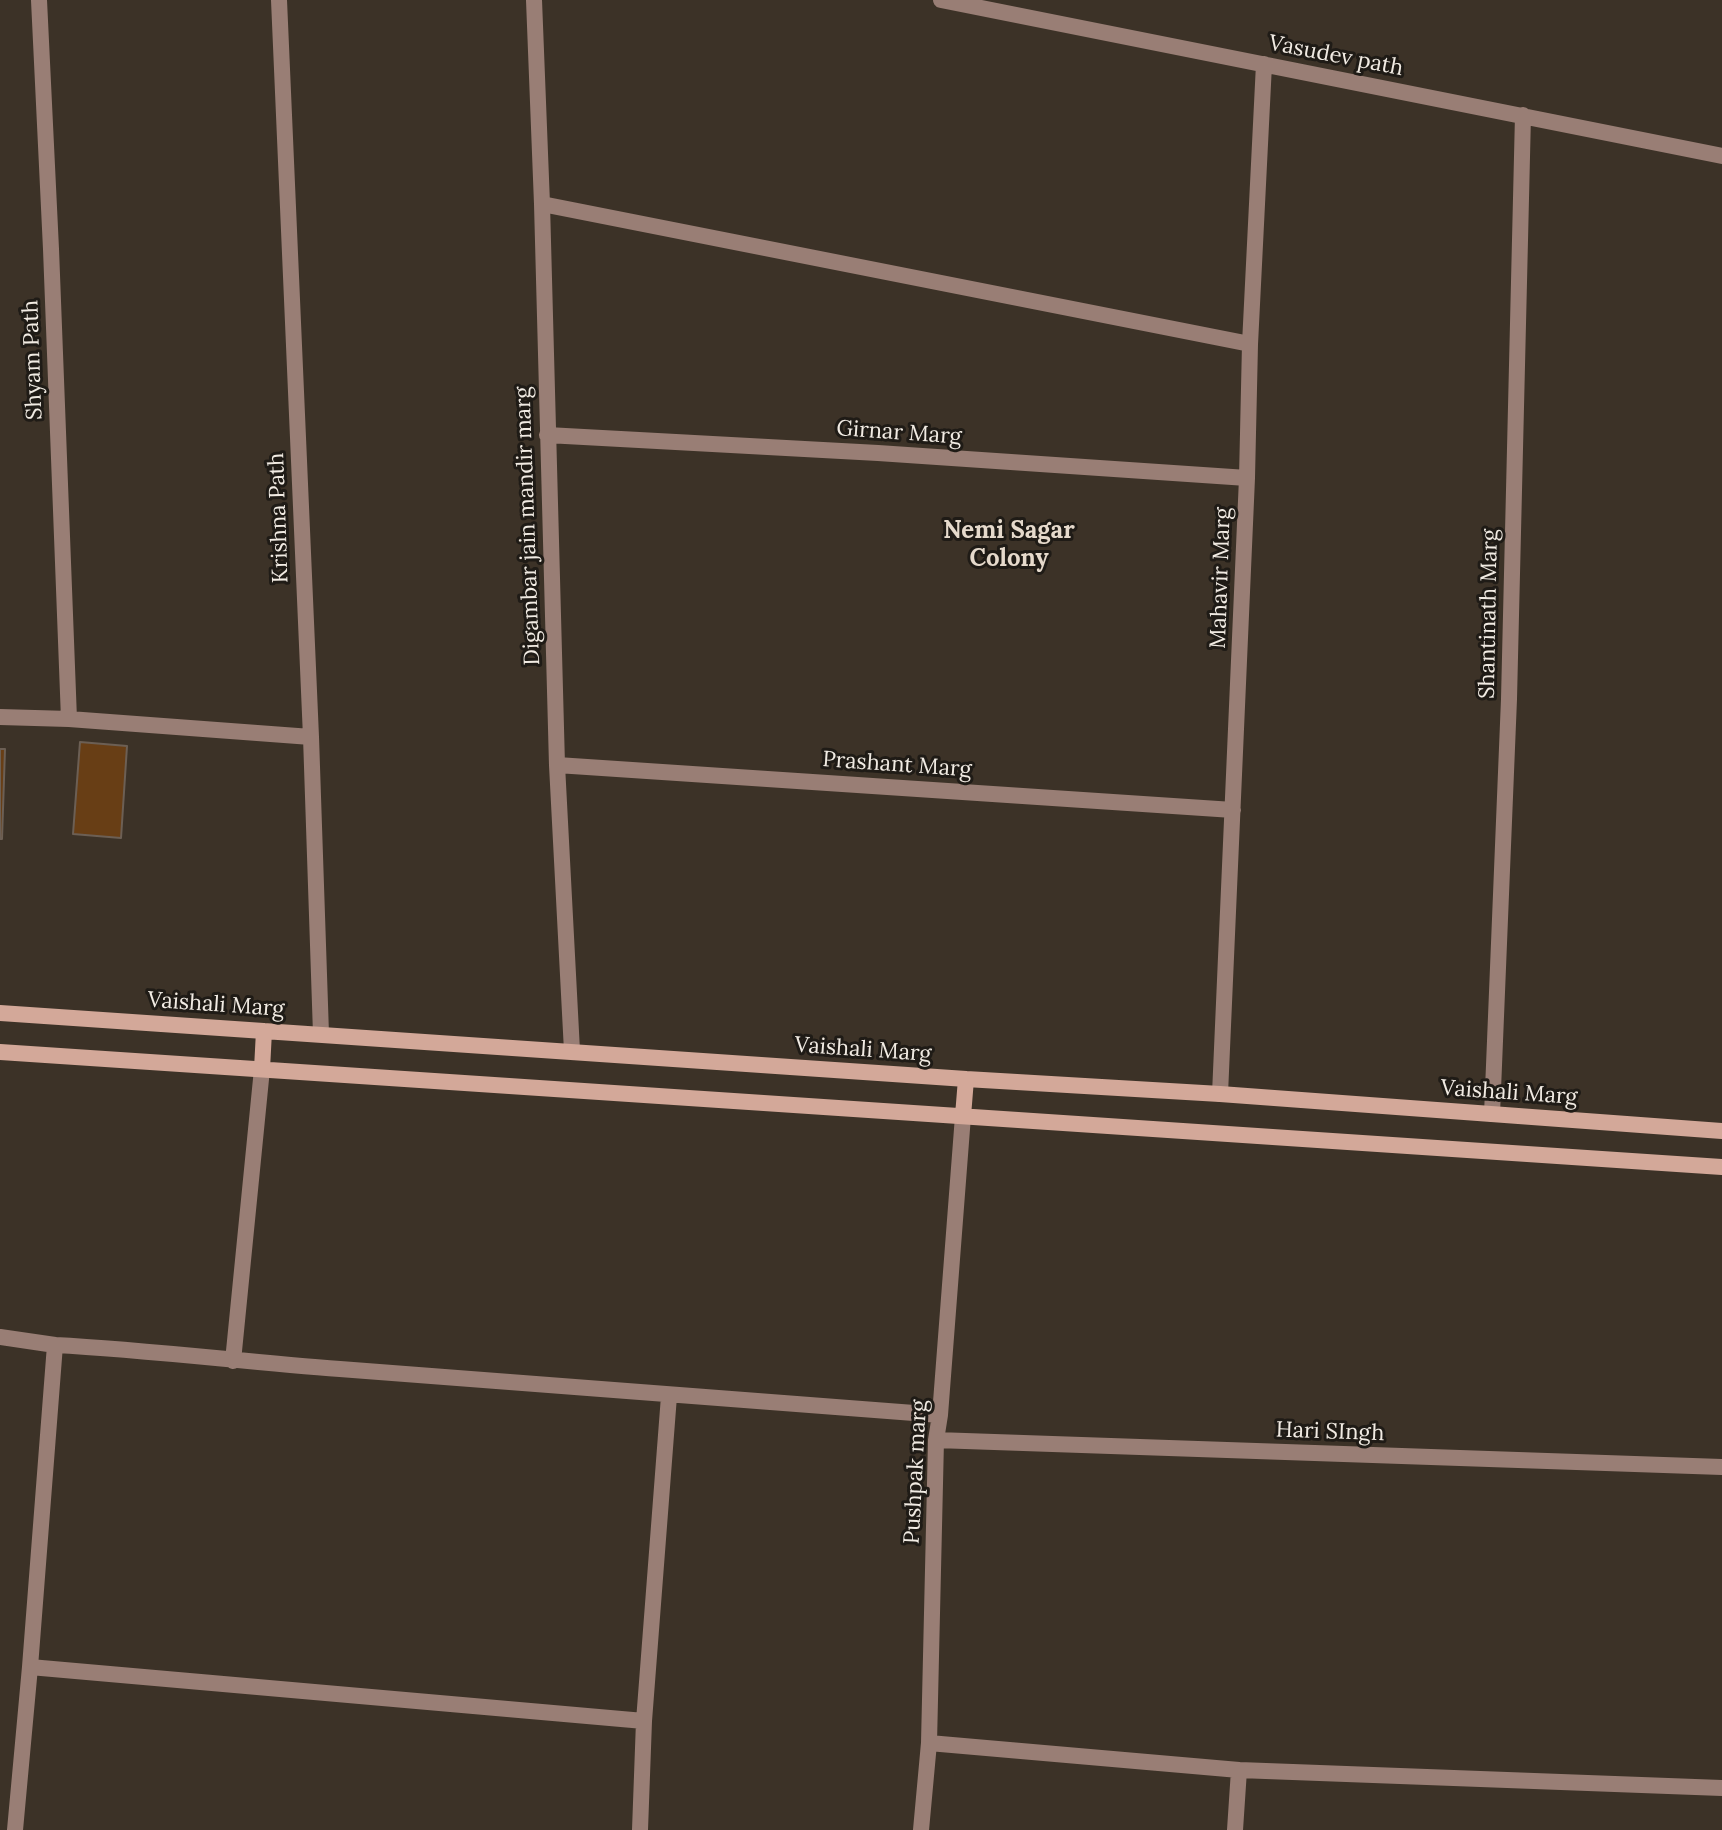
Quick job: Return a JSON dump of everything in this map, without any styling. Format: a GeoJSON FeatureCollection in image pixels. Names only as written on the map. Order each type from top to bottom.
{"type":"FeatureCollection","features":[{"type":"Feature","properties":{"kind":"street","name":"Shyam Path"},"geometry":{"type":"LineString","coordinates":[[39,0],[69,719]]}},
{"type":"Feature","properties":{"kind":"street","name":"Krishna Path"},"geometry":{"type":"LineString","coordinates":[[279,0],[321,1034]]}},
{"type":"Feature","properties":{"kind":"street","name":"Digambar jain mandir marg"},"geometry":{"type":"LineString","coordinates":[[534,0],[557,765],[572,1051]]}},
{"type":"Feature","properties":{"kind":"street","name":"Vasudev path"},"geometry":{"type":"LineString","coordinates":[[941,0],[1722,156]]}},
{"type":"Feature","properties":{"kind":"street","name":"Mahavir Marg"},"geometry":{"type":"LineString","coordinates":[[1220,1094],[1264,64]]}},
{"type":"Feature","properties":{"kind":"street","name":"Shantinath Marg"},"geometry":{"type":"LineString","coordinates":[[1492,1114],[1509,699],[1523,115]]}},
{"type":"Feature","properties":{"kind":"street"},"geometry":{"type":"LineString","coordinates":[[542,204],[1250,344]]}},
{"type":"Feature","properties":{"kind":"street","name":"Girnar Marg"},"geometry":{"type":"LineString","coordinates":[[547,435],[1247,478]]}},
{"type":"Feature","properties":{"kind":"street"},"geometry":{"type":"LineString","coordinates":[[0,717],[69,719],[311,737]]}},
{"type":"Feature","properties":{"kind":"street","name":"Prashant Marg"},"geometry":{"type":"LineString","coordinates":[[557,765],[1233,810]]}},
{"type":"Feature","properties":{"kind":"street","name":"Vaishali Marg"},"geometry":{"type":"LineString","coordinates":[[0,1013],[1220,1094],[1722,1131]]}},
{"type":"Feature","properties":{"kind":"street"},"geometry":{"type":"LineString","coordinates":[[233,1361],[264,1031]]}},
{"type":"Feature","properties":{"kind":"street"},"geometry":{"type":"LineString","coordinates":[[0,1052],[1722,1167]]}},
{"type":"Feature","properties":{"kind":"street"},"geometry":{"type":"LineString","coordinates":[[963,1116],[966,1079]]}},
{"type":"Feature","properties":{"kind":"street","name":"Pushpak marg"},"geometry":{"type":"LineString","coordinates":[[921,1830],[929,1743],[936,1440],[963,1116]]}},
{"type":"Feature","properties":{"kind":"street"},"geometry":{"type":"LineString","coordinates":[[0,1337],[233,1361],[940,1415]]}},
{"type":"Feature","properties":{"kind":"street"},"geometry":{"type":"LineString","coordinates":[[15,1830],[55,1345]]}},
{"type":"Feature","properties":{"kind":"street"},"geometry":{"type":"LineString","coordinates":[[640,1830],[644,1721],[669,1396]]}},
{"type":"Feature","properties":{"kind":"street","name":"Hari SIngh"},"geometry":{"type":"LineString","coordinates":[[936,1440],[1722,1467]]}},
{"type":"Feature","properties":{"kind":"street"},"geometry":{"type":"LineString","coordinates":[[30,1667],[644,1721]]}},
{"type":"Feature","properties":{"kind":"street"},"geometry":{"type":"LineString","coordinates":[[929,1743],[1239,1770],[1722,1788]]}},
{"type":"Feature","properties":{"kind":"street"},"geometry":{"type":"LineString","coordinates":[[1235,1830],[1239,1770]]}},
{"type":"Feature","properties":{"kind":"building"},"geometry":{"type":"Polygon","coordinates":[[[80,742],[127,746],[121,838],[73,834],[80,742]]]}},
{"type":"Feature","properties":{"kind":"building"},"geometry":{"type":"Polygon","coordinates":[[[0,749],[5,749],[2,839],[0,839],[0,749]]]}},
{"type":"Feature","properties":{"kind":"district","name":"Nemi Sagar Colony"},"geometry":{"type":"Point","coordinates":[1009,545]}}]}
